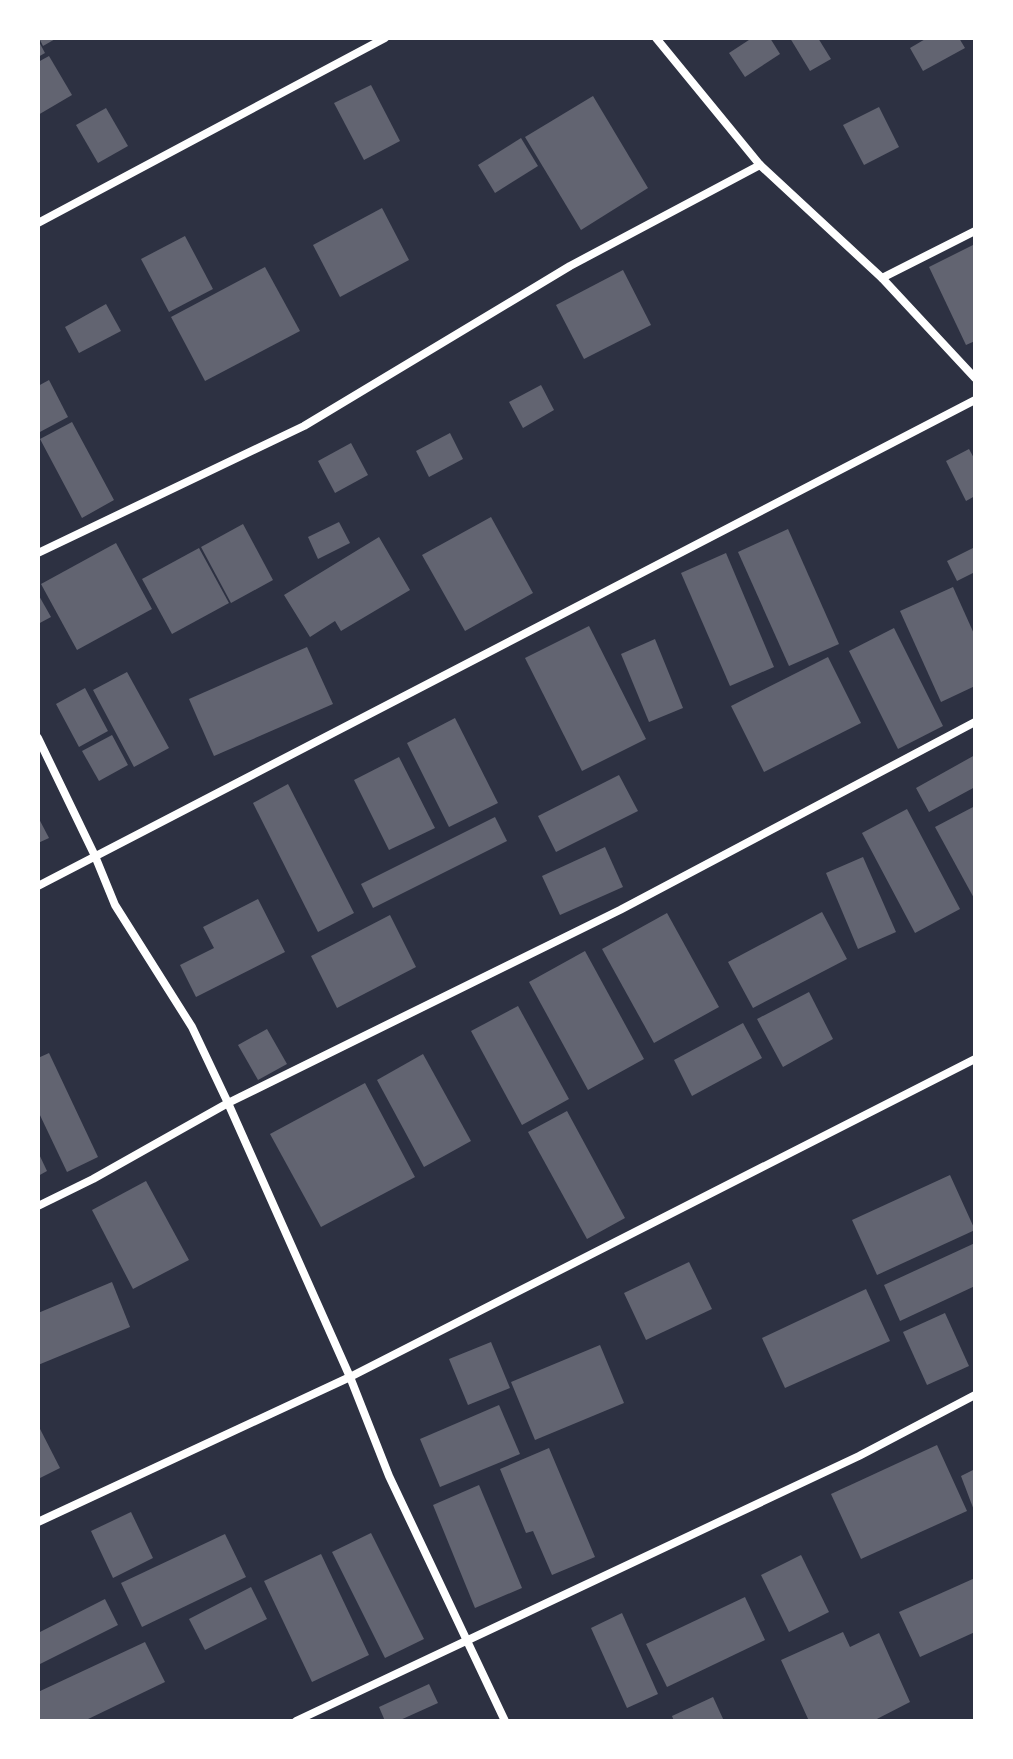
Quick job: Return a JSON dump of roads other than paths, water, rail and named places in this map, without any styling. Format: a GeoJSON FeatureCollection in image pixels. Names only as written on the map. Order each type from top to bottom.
{"type":"FeatureCollection","features":[{"type":"Feature","properties":{"kind":"street"},"geometry":{"type":"LineString","coordinates":[[38,223],[385,38]]}},
{"type":"Feature","properties":{"kind":"street"},"geometry":{"type":"LineString","coordinates":[[656,38],[760,165],[882,278],[975,378]]}},
{"type":"Feature","properties":{"kind":"street"},"geometry":{"type":"LineString","coordinates":[[38,553],[304,426],[570,266],[760,165]]}},
{"type":"Feature","properties":{"kind":"street"},"geometry":{"type":"LineString","coordinates":[[882,278],[975,231]]}},
{"type":"Feature","properties":{"kind":"street"},"geometry":{"type":"LineString","coordinates":[[38,886],[975,400]]}},
{"type":"Feature","properties":{"kind":"street"},"geometry":{"type":"LineString","coordinates":[[38,1206],[93,1179],[228,1103],[620,910],[975,722]]}},
{"type":"Feature","properties":{"kind":"street"},"geometry":{"type":"LineString","coordinates":[[38,738],[115,905],[192,1027],[350,1377],[389,1476],[505,1721]]}},
{"type":"Feature","properties":{"kind":"street"},"geometry":{"type":"LineString","coordinates":[[38,1522],[350,1377],[975,1059]]}},
{"type":"Feature","properties":{"kind":"street"},"geometry":{"type":"LineString","coordinates":[[296,1721],[859,1456],[975,1395]]}}]}
